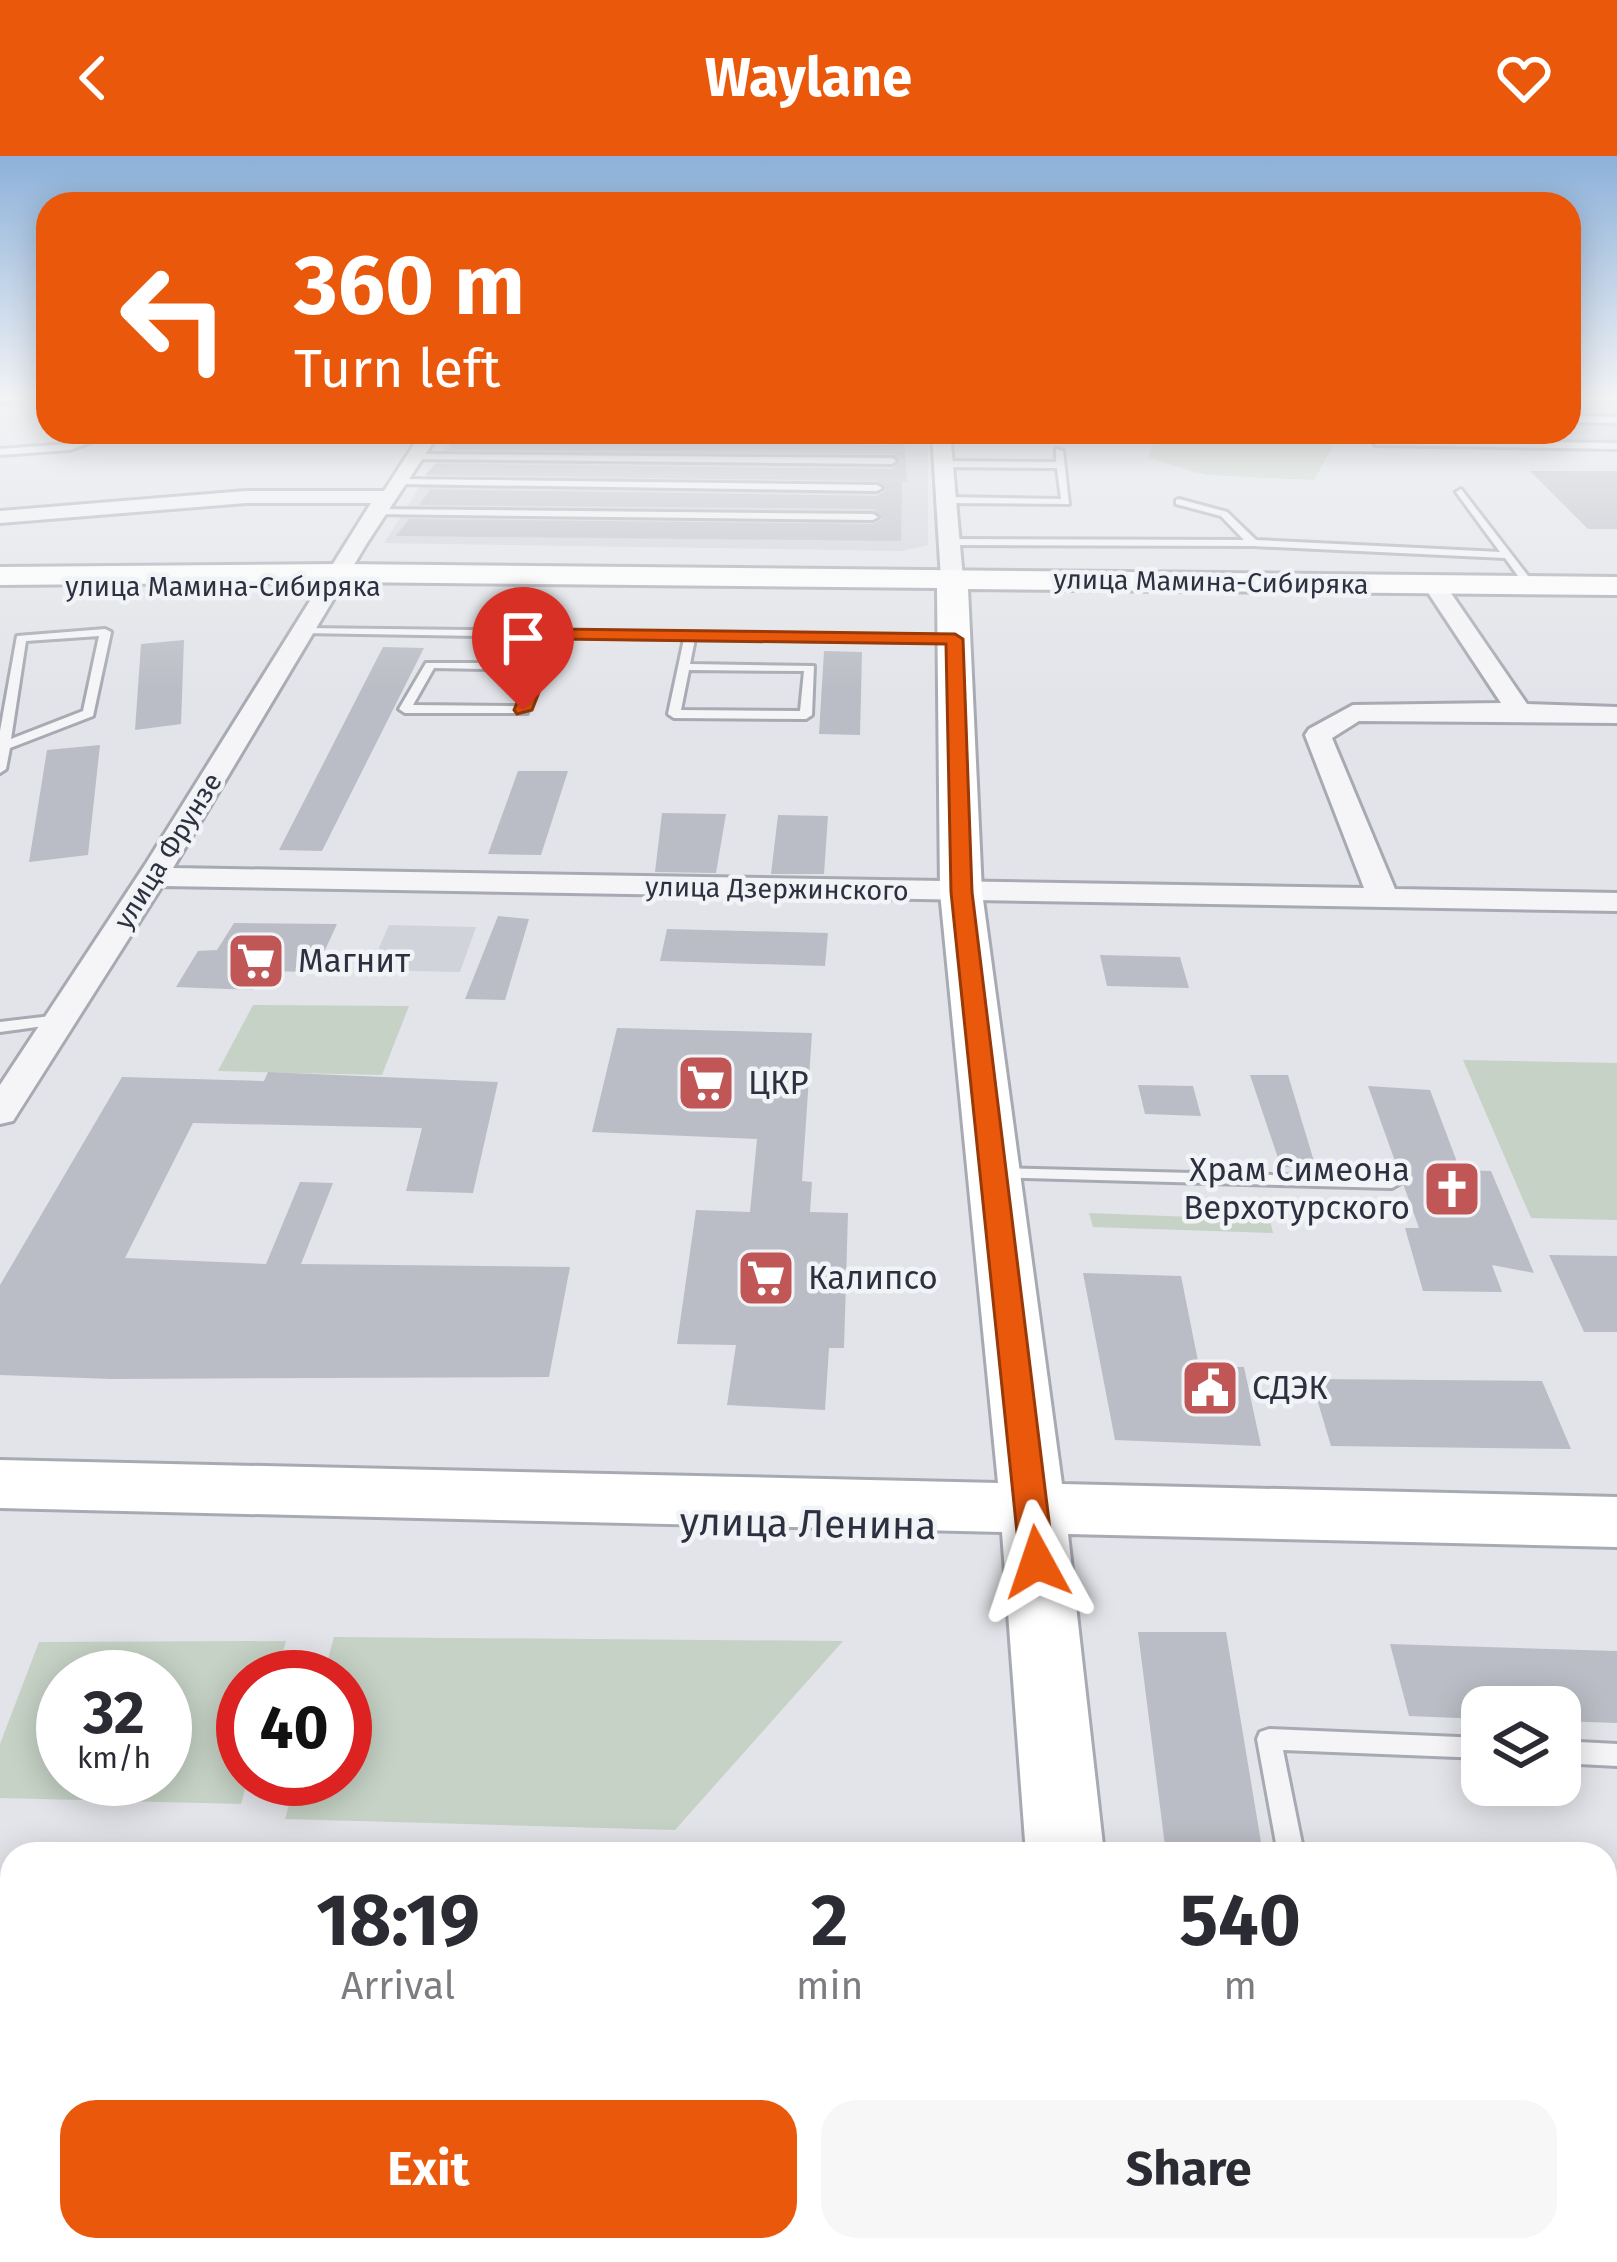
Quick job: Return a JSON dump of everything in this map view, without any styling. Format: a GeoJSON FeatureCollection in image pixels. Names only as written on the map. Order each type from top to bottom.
{"type":"FeatureCollection","features":[{"type":"Feature","properties":{"kind":"main road","name":"улица Мамина-Сибиряка"},"geometry":{"type":"LineString","coordinates":[[0,576],[697,590],[951,560],[1434,585],[1617,586]]}},
{"type":"Feature","properties":{"kind":"main road"},"geometry":{"type":"LineString","coordinates":[[951,560],[962,892],[1034,1520],[1064,1842]]}},
{"type":"Feature","properties":{"kind":"main road","name":"улица Мамина-Сибиряка"},"geometry":{"type":"LineString","coordinates":[[0,589],[336,580]]}},
{"type":"Feature","properties":{"kind":"main road"},"geometry":{"type":"LineString","coordinates":[[0,1484],[1034,1520],[1617,1522]]}},
{"type":"Feature","properties":{"kind":"main road","name":"улица Ленина"},"geometry":{"type":"LineString","coordinates":[[0,1505],[1034,1520],[1617,1542]]}},
{"type":"Feature","properties":{"kind":"street","name":"улица Фрунзе"},"geometry":{"type":"LineString","coordinates":[[0,1113],[390,494]]}},
{"type":"Feature","properties":{"kind":"street"},"geometry":{"type":"LineString","coordinates":[[945,494],[951,560]]}},
{"type":"Feature","properties":{"kind":"street"},"geometry":{"type":"LineString","coordinates":[[0,517],[246,497],[388,497]]}},
{"type":"Feature","properties":{"kind":"street"},"geometry":{"type":"LineString","coordinates":[[1434,585],[1519,711]]}},
{"type":"Feature","properties":{"kind":"street"},"geometry":{"type":"LineString","coordinates":[[1383,898],[1318,735],[1353,713],[1617,715]]}},
{"type":"Feature","properties":{"kind":"street","name":"улица Дзержинского"},"geometry":{"type":"LineString","coordinates":[[153,877],[1617,902]]}},
{"type":"Feature","properties":{"kind":"lane"},"geometry":{"type":"LineString","coordinates":[[388,497],[536,494]]}},
{"type":"Feature","properties":{"kind":"lane"},"geometry":{"type":"LineString","coordinates":[[945,500],[1066,502],[1065,494]]}},
{"type":"Feature","properties":{"kind":"lane"},"geometry":{"type":"LineString","coordinates":[[1463,494],[1530,585]]}},
{"type":"Feature","properties":{"kind":"lane"},"geometry":{"type":"LineString","coordinates":[[388,497],[873,517]]}},
{"type":"Feature","properties":{"kind":"lane"},"geometry":{"type":"LineString","coordinates":[[1179,502],[1224,514],[1253,543]]}},
{"type":"Feature","properties":{"kind":"lane"},"geometry":{"type":"LineString","coordinates":[[951,560],[1253,543],[1508,555]]}},
{"type":"Feature","properties":{"kind":"lane"},"geometry":{"type":"LineString","coordinates":[[305,631],[955,639]]}},
{"type":"Feature","properties":{"kind":"lane"},"geometry":{"type":"LineString","coordinates":[[0,769],[21,638],[105,632],[89,713],[4,746]]}},
{"type":"Feature","properties":{"kind":"lane"},"geometry":{"type":"LineString","coordinates":[[541,667],[430,665],[405,709],[523,710],[541,667],[554,634]]}},
{"type":"Feature","properties":{"kind":"lane"},"geometry":{"type":"LineString","coordinates":[[684,667],[810,668],[806,716],[674,714],[690,636]]}},
{"type":"Feature","properties":{"kind":"lane"},"geometry":{"type":"LineString","coordinates":[[0,1027],[60,1019]]}},
{"type":"Feature","properties":{"kind":"lane"},"geometry":{"type":"LineString","coordinates":[[994,1173],[1392,1183]]}},
{"type":"Feature","properties":{"kind":"lane"},"geometry":{"type":"LineString","coordinates":[[1289,1842],[1269,1739],[1461,1747]]}},
{"type":"Feature","properties":{"kind":"lane"},"geometry":{"type":"LineString","coordinates":[[1581,1753],[1617,1754]]}},
{"type":"Feature","properties":{"kind":"shaded area"},"geometry":{"type":"Polygon","coordinates":[[[415,494],[928,494],[928,545],[902,551],[384,543],[415,494]]]}},
{"type":"Feature","properties":{"kind":"shaded area"},"geometry":{"type":"Polygon","coordinates":[[[389,925],[476,927],[460,972],[369,970],[389,925]]]}},
{"type":"Feature","properties":{"kind":"green space"},"geometry":{"type":"Polygon","coordinates":[[[253,1005],[409,1006],[382,1075],[218,1071],[253,1005]]]}},
{"type":"Feature","properties":{"kind":"green space"},"geometry":{"type":"Polygon","coordinates":[[[1463,1060],[1617,1063],[1617,1220],[1531,1218],[1463,1060]]]}},
{"type":"Feature","properties":{"kind":"green space"},"geometry":{"type":"Polygon","coordinates":[[[1089,1213],[1270,1220],[1273,1233],[1093,1227],[1089,1213]]]}},
{"type":"Feature","properties":{"kind":"green space"},"geometry":{"type":"Polygon","coordinates":[[[334,1637],[843,1641],[675,1830],[285,1819],[289,1806],[372,1806],[372,1650],[330,1650],[334,1637]]]}},
{"type":"Feature","properties":{"kind":"green space"},"geometry":{"type":"Polygon","coordinates":[[[286,1641],[284,1650],[216,1650],[216,1803],[192,1803],[192,1650],[36,1650],[36,1799],[0,1798],[0,1744],[39,1642],[286,1641]]]}},
{"type":"Feature","properties":{"kind":"building"},"geometry":{"type":"Polygon","coordinates":[[[427,494],[902,494],[901,541],[396,536],[409,519],[873,524],[882,519],[873,509],[419,505],[427,494]]]}},
{"type":"Feature","properties":{"kind":"building"},"geometry":{"type":"Polygon","coordinates":[[[1553,494],[1617,494],[1617,529],[1588,529],[1553,494]]]}},
{"type":"Feature","properties":{"kind":"building"},"geometry":{"type":"Polygon","coordinates":[[[184,640],[181,724],[135,730],[141,644],[184,640]]]}},
{"type":"Feature","properties":{"kind":"building"},"geometry":{"type":"Polygon","coordinates":[[[383,647],[424,648],[322,851],[279,850],[383,647]]]}},
{"type":"Feature","properties":{"kind":"building"},"geometry":{"type":"Polygon","coordinates":[[[824,651],[862,652],[860,735],[819,734],[824,651]]]}},
{"type":"Feature","properties":{"kind":"building"},"geometry":{"type":"Polygon","coordinates":[[[100,745],[88,855],[29,862],[47,750],[100,745]]]}},
{"type":"Feature","properties":{"kind":"building"},"geometry":{"type":"Polygon","coordinates":[[[518,771],[568,771],[541,855],[488,854],[518,771]]]}},
{"type":"Feature","properties":{"kind":"building"},"geometry":{"type":"Polygon","coordinates":[[[662,813],[726,814],[716,873],[655,872],[662,813]]]}},
{"type":"Feature","properties":{"kind":"building"},"geometry":{"type":"Polygon","coordinates":[[[778,815],[828,816],[824,874],[771,874],[778,815]]]}},
{"type":"Feature","properties":{"kind":"building"},"geometry":{"type":"Polygon","coordinates":[[[498,916],[529,919],[505,1000],[465,999],[498,916]]]}},
{"type":"Feature","properties":{"kind":"building","name":"Магнит"},"geometry":{"type":"Polygon","coordinates":[[[234,923],[337,924],[315,972],[261,971],[253,990],[176,987],[198,951],[217,950],[234,923]]]}},
{"type":"Feature","properties":{"kind":"building"},"geometry":{"type":"Polygon","coordinates":[[[667,929],[828,933],[825,966],[660,961],[667,929]]]}},
{"type":"Feature","properties":{"kind":"building"},"geometry":{"type":"Polygon","coordinates":[[[1100,955],[1180,957],[1189,988],[1107,986],[1100,955]]]}},
{"type":"Feature","properties":{"kind":"building"},"geometry":{"type":"Polygon","coordinates":[[[617,1028],[812,1033],[802,1181],[812,1182],[810,1212],[848,1213],[844,1348],[829,1348],[825,1410],[727,1405],[736,1345],[677,1344],[696,1210],[750,1212],[757,1139],[592,1132],[617,1028]]]}},
{"type":"Feature","properties":{"kind":"building"},"geometry":{"type":"Polygon","coordinates":[[[268,1072],[498,1082],[473,1193],[406,1191],[422,1128],[193,1123],[125,1258],[266,1264],[300,1182],[333,1183],[301,1264],[570,1267],[549,1377],[0,1375],[0,1285],[122,1077],[264,1081],[268,1072]]]}},
{"type":"Feature","properties":{"kind":"building"},"geometry":{"type":"Polygon","coordinates":[[[1250,1075],[1288,1075],[1316,1168],[1281,1167],[1250,1075]]]}},
{"type":"Feature","properties":{"kind":"building"},"geometry":{"type":"Polygon","coordinates":[[[1138,1085],[1193,1086],[1201,1116],[1145,1114],[1138,1085]]]}},
{"type":"Feature","properties":{"kind":"building","name":"Храм Симеона Верхотурского"},"geometry":{"type":"Polygon","coordinates":[[[1368,1086],[1430,1090],[1460,1170],[1491,1171],[1534,1273],[1492,1265],[1502,1292],[1423,1291],[1405,1228],[1419,1228],[1368,1086]]]}},
{"type":"Feature","properties":{"kind":"building"},"geometry":{"type":"Polygon","coordinates":[[[1549,1255],[1617,1256],[1617,1332],[1584,1332],[1549,1255]]]}},
{"type":"Feature","properties":{"kind":"building"},"geometry":{"type":"Polygon","coordinates":[[[1083,1273],[1181,1276],[1199,1366],[1244,1367],[1261,1446],[1115,1440],[1083,1273]]]}},
{"type":"Feature","properties":{"kind":"building"},"geometry":{"type":"Polygon","coordinates":[[[1311,1379],[1542,1381],[1571,1449],[1331,1446],[1311,1379]]]}},
{"type":"Feature","properties":{"kind":"building"},"geometry":{"type":"Polygon","coordinates":[[[1138,1632],[1226,1632],[1261,1842],[1164,1842],[1138,1632]]]}},
{"type":"Feature","properties":{"kind":"building"},"geometry":{"type":"Polygon","coordinates":[[[1390,1644],[1617,1651],[1617,1723],[1581,1722],[1581,1686],[1461,1686],[1461,1718],[1409,1716],[1390,1644]]]}},
{"type":"Feature","properties":{"kind":"place","name":"Магнит"},"geometry":{"type":"Point","coordinates":[256,961]}},
{"type":"Feature","properties":{"kind":"place","name":"ЦКР"},"geometry":{"type":"Point","coordinates":[706,1083]}},
{"type":"Feature","properties":{"kind":"place","name":"Храм Симеона Верхотурского"},"geometry":{"type":"Point","coordinates":[1452,1189]}},
{"type":"Feature","properties":{"kind":"place","name":"Калипсо"},"geometry":{"type":"Point","coordinates":[766,1278]}},
{"type":"Feature","properties":{"kind":"place","name":"СДЭК"},"geometry":{"type":"Point","coordinates":[1210,1388]}},
{"type":"Feature","properties":{"kind":"route"},"geometry":{"type":"LineString","coordinates":[[523,710],[554,634],[955,639],[962,892],[1037,1562]]}}]}
